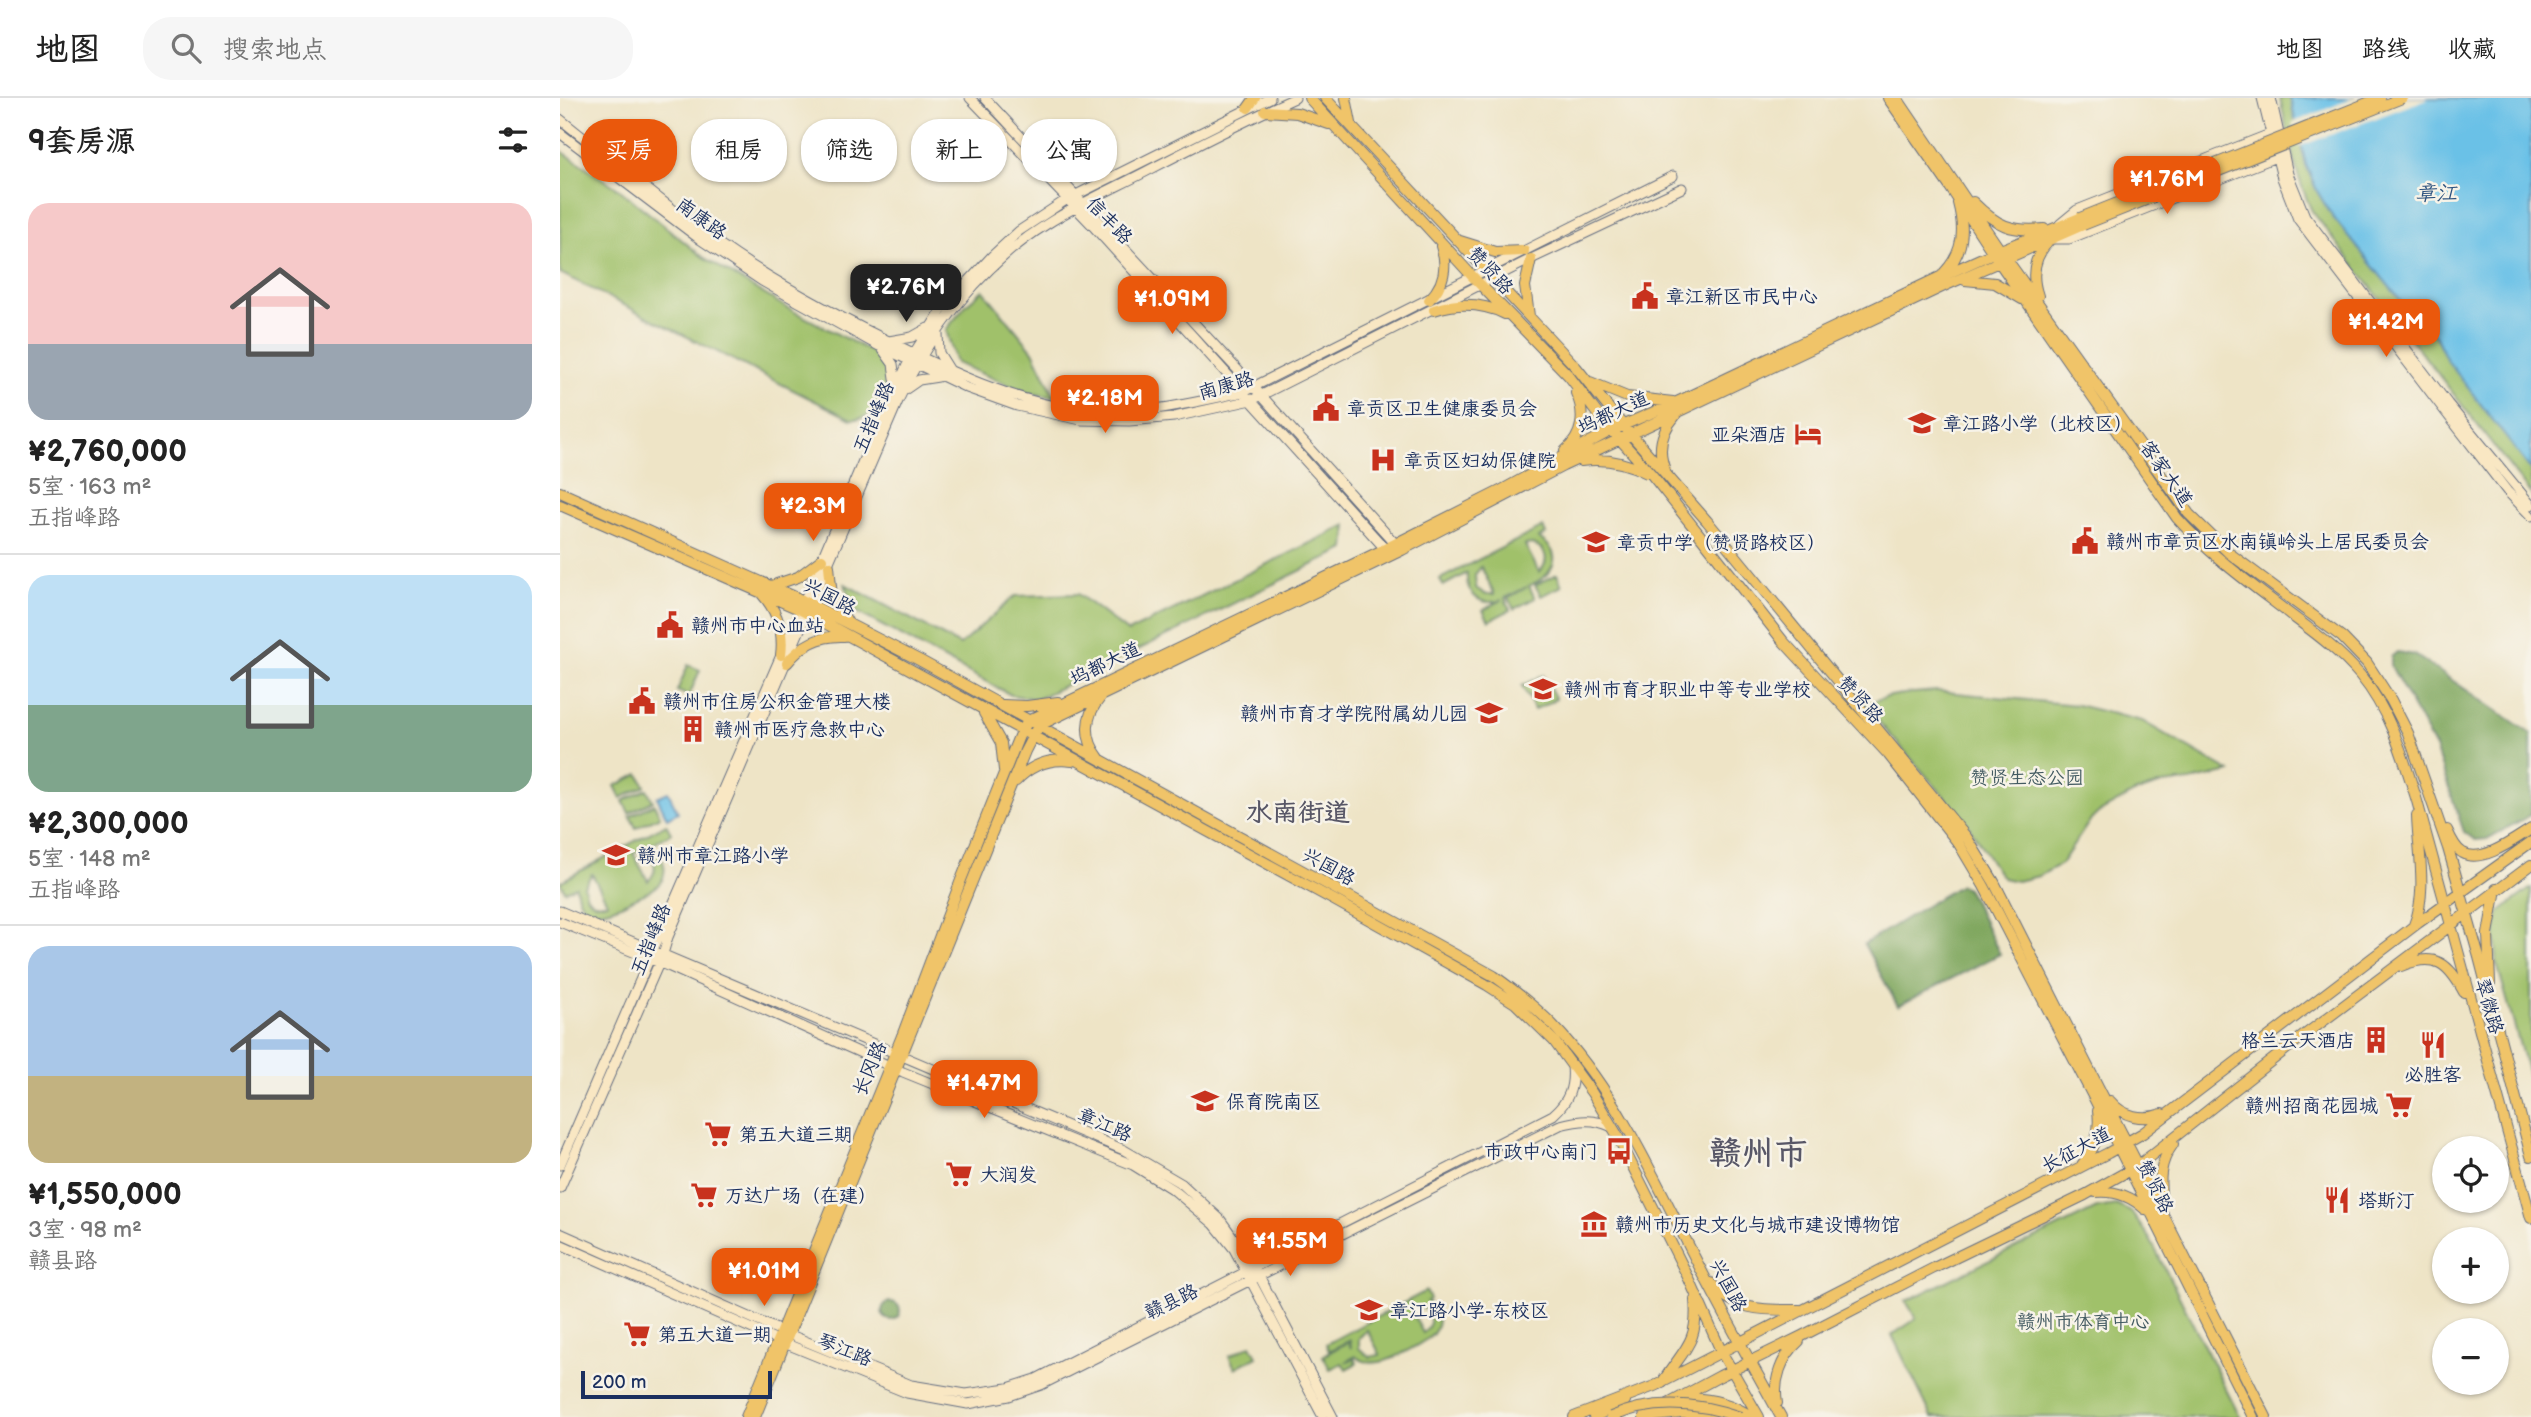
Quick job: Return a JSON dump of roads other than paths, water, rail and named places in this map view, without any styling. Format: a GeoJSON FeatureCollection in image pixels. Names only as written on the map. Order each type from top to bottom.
{"type":"FeatureCollection","features":[{"type":"Feature","properties":{"kind":"main road","name":"信丰路"},"geometry":{"type":"LineString","coordinates":[[970,98],[1393,549]]}},
{"type":"Feature","properties":{"kind":"main road","name":"信丰路"},"geometry":{"type":"LineString","coordinates":[[985,98],[1261,395],[1393,549]]}},
{"type":"Feature","properties":{"kind":"main road"},"geometry":{"type":"LineString","coordinates":[[1248,108],[1255,98]]}},
{"type":"Feature","properties":{"kind":"main road","name":"五指峰路"},"geometry":{"type":"LineString","coordinates":[[560,1188],[661,958],[897,394],[935,328],[967,282],[1005,243],[1038,217],[1066,200],[1270,98]]}},
{"type":"Feature","properties":{"kind":"main road","name":"五指峰路"},"geometry":{"type":"LineString","coordinates":[[935,328],[995,265],[1026,238],[1074,208],[1295,98]]}},
{"type":"Feature","properties":{"kind":"main road","name":"赞贤路"},"geometry":{"type":"LineString","coordinates":[[1309,98],[1509,316],[1569,376],[1652,475],[1783,641],[1888,754],[1959,845],[1984,886],[2095,1100],[2122,1145],[2139,1165],[2266,1417]]}},
{"type":"Feature","properties":{"kind":"main road","name":"赞贤路"},"geometry":{"type":"LineString","coordinates":[[1325,98],[1576,368],[1967,838],[1994,882],[2100,1088],[2129,1171],[2253,1417]]}},
{"type":"Feature","properties":{"kind":"main road"},"geometry":{"type":"LineString","coordinates":[[1346,98],[1347,111],[1355,130]]}},
{"type":"Feature","properties":{"kind":"main road","name":"客家大道"},"geometry":{"type":"LineString","coordinates":[[1888,98],[2000,256],[2046,312],[2189,514],[2229,553],[2342,637],[2367,663],[2408,733],[2432,798],[2460,892]]}},
{"type":"Feature","properties":{"kind":"main road","name":"客家大道"},"geometry":{"type":"LineString","coordinates":[[1897,98],[1962,192],[2032,309],[2177,518],[2221,562],[2335,648],[2361,676],[2397,737],[2450,924]]}},
{"type":"Feature","properties":{"kind":"main road"},"geometry":{"type":"LineString","coordinates":[[2262,98],[2276,157],[2292,207],[2314,242],[2507,491],[2531,516]]}},
{"type":"Feature","properties":{"kind":"main road"},"geometry":{"type":"LineString","coordinates":[[2271,98],[2288,174],[2305,216],[2434,386],[2531,505]]}},
{"type":"Feature","properties":{"kind":"main road"},"geometry":{"type":"LineString","coordinates":[[2082,222],[2380,98]]}},
{"type":"Feature","properties":{"kind":"main road"},"geometry":{"type":"LineString","coordinates":[[2082,222],[2402,98]]}},
{"type":"Feature","properties":{"kind":"main road"},"geometry":{"type":"LineString","coordinates":[[1265,111],[1307,115],[1336,127]]}},
{"type":"Feature","properties":{"kind":"main road","name":"南康路"},"geometry":{"type":"LineString","coordinates":[[560,119],[717,242],[758,270],[883,344]]}},
{"type":"Feature","properties":{"kind":"main road","name":"南康路"},"geometry":{"type":"LineString","coordinates":[[560,133],[701,240],[752,275],[883,344],[1017,406],[1081,420],[1129,421],[1174,417],[1252,400],[1432,305],[1473,277],[1489,276]]}},
{"type":"Feature","properties":{"kind":"main road"},"geometry":{"type":"LineString","coordinates":[[1962,192],[1983,211],[2009,228],[2022,231],[2055,228],[2077,211],[2270,134]]}},
{"type":"Feature","properties":{"kind":"main road"},"geometry":{"type":"LineString","coordinates":[[2046,312],[2036,292],[2033,270],[2039,253],[2051,239],[2069,239],[2276,157]]}},
{"type":"Feature","properties":{"kind":"main road","name":"南康路"},"geometry":{"type":"LineString","coordinates":[[948,375],[1015,397],[1077,410],[1130,412],[1169,408],[1243,392],[1432,305],[1481,286],[1489,276],[1674,176]]}},
{"type":"Feature","properties":{"kind":"main road"},"geometry":{"type":"LineString","coordinates":[[1942,281],[1963,239],[1959,206],[1950,187]]}},
{"type":"Feature","properties":{"kind":"main road","name":"南康路"},"geometry":{"type":"LineString","coordinates":[[1528,255],[1682,188]]}},
{"type":"Feature","properties":{"kind":"main road","name":"坞都大道"},"geometry":{"type":"LineString","coordinates":[[1561,462],[1620,440],[1678,407],[2055,228],[2082,222]]}},
{"type":"Feature","properties":{"kind":"main road","name":"坞都大道"},"geometry":{"type":"LineString","coordinates":[[2000,256],[2051,239],[2082,222]]}},
{"type":"Feature","properties":{"kind":"main road"},"geometry":{"type":"LineString","coordinates":[[1451,235],[1485,250],[1528,255],[1525,286],[1530,317]]}},
{"type":"Feature","properties":{"kind":"main road"},"geometry":{"type":"LineString","coordinates":[[1437,239],[1443,251],[1445,271],[1432,305],[1474,304],[1509,316]]}},
{"type":"Feature","properties":{"kind":"main road"},"geometry":{"type":"LineString","coordinates":[[1942,281],[1988,281],[2015,294],[2032,309]]}},
{"type":"Feature","properties":{"kind":"main road"},"geometry":{"type":"LineString","coordinates":[[935,328],[939,353],[948,375],[919,380],[897,394],[893,364],[883,344],[935,328]]}},
{"type":"Feature","properties":{"kind":"main road"},"geometry":{"type":"LineString","coordinates":[[1576,368],[1595,386],[1616,394],[1678,407],[1666,428],[1660,447],[1668,477]]}},
{"type":"Feature","properties":{"kind":"main road"},"geometry":{"type":"LineString","coordinates":[[1561,462],[1576,440],[1582,418],[1579,399],[1569,376]]}},
{"type":"Feature","properties":{"kind":"main road","name":"坞都大道"},"geometry":{"type":"LineString","coordinates":[[1038,726],[1393,549],[1561,462],[1612,430],[1678,407]]}},
{"type":"Feature","properties":{"kind":"main road"},"geometry":{"type":"LineString","coordinates":[[1561,462],[1611,460],[1652,475]]}},
{"type":"Feature","properties":{"kind":"main road","name":"兴国路"},"geometry":{"type":"LineString","coordinates":[[560,492],[770,586],[973,704],[1515,1003],[1554,1041],[1612,1127],[1689,1279],[1731,1371],[1759,1417]]}},
{"type":"Feature","properties":{"kind":"main road","name":"兴国路"},"geometry":{"type":"LineString","coordinates":[[560,505],[762,594],[806,607]]}},
{"type":"Feature","properties":{"kind":"main road","name":"坞都大道"},"geometry":{"type":"LineString","coordinates":[[1028,721],[1393,549]]}},
{"type":"Feature","properties":{"kind":"main road"},"geometry":{"type":"LineString","coordinates":[[762,594],[778,620],[784,659],[813,641],[850,632],[832,596],[825,562],[797,577],[770,586]]}},
{"type":"Feature","properties":{"kind":"main road","name":"兴国路"},"geometry":{"type":"LineString","coordinates":[[850,632],[990,698],[1493,976],[1522,996],[1562,1035],[1635,1140],[1702,1272],[1782,1417]]}},
{"type":"Feature","properties":{"kind":"main road","name":"五指峰路"},"geometry":{"type":"LineString","coordinates":[[560,1166],[653,949],[784,659]]}},
{"type":"Feature","properties":{"kind":"main road"},"geometry":{"type":"LineString","coordinates":[[990,698],[1004,706],[1038,705],[1091,690]]}},
{"type":"Feature","properties":{"kind":"main road"},"geometry":{"type":"LineString","coordinates":[[1104,763],[1092,748],[1088,725],[1093,707],[1106,693]]}},
{"type":"Feature","properties":{"kind":"main road"},"geometry":{"type":"LineString","coordinates":[[973,704],[988,718],[999,736],[1004,775]]}},
{"type":"Feature","properties":{"kind":"main road"},"geometry":{"type":"LineString","coordinates":[[1027,734],[1028,721]]}},
{"type":"Feature","properties":{"kind":"main road"},"geometry":{"type":"LineString","coordinates":[[1027,734],[1038,726]]}},
{"type":"Feature","properties":{"kind":"main road","name":"长冈路"},"geometry":{"type":"LineString","coordinates":[[746,1417],[783,1337],[893,1067],[1004,775],[1027,734]]}},
{"type":"Feature","properties":{"kind":"main road","name":"长冈路"},"geometry":{"type":"LineString","coordinates":[[898,1054],[1011,787],[1027,734]]}},
{"type":"Feature","properties":{"kind":"main road"},"geometry":{"type":"LineString","coordinates":[[1011,787],[1027,771],[1041,764],[1060,760],[1079,763]]}},
{"type":"Feature","properties":{"kind":"main road"},"geometry":{"type":"LineString","coordinates":[[2432,798],[2454,844],[2465,855],[2498,851],[2531,830]]}},
{"type":"Feature","properties":{"kind":"main road"},"geometry":{"type":"LineString","coordinates":[[2414,926],[2419,915],[2421,894],[2417,801]]}},
{"type":"Feature","properties":{"kind":"main road"},"geometry":{"type":"LineString","coordinates":[[2508,857],[2519,837]]}},
{"type":"Feature","properties":{"kind":"main road","name":"长征大道"},"geometry":{"type":"LineString","coordinates":[[1594,1417],[2122,1145],[2175,1108],[2414,926],[2531,842]]}},
{"type":"Feature","properties":{"kind":"main road"},"geometry":{"type":"LineString","coordinates":[[1644,1417],[1934,1268],[2085,1195],[2139,1165],[2290,1046],[2531,865]]}},
{"type":"Feature","properties":{"kind":"main road"},"geometry":{"type":"LineString","coordinates":[[2490,1001],[2488,934],[2496,889]]}},
{"type":"Feature","properties":{"kind":"main road","name":"翠微路"},"geometry":{"type":"LineString","coordinates":[[2460,892],[2531,1156]]}},
{"type":"Feature","properties":{"kind":"main road","name":"章江路"},"geometry":{"type":"LineString","coordinates":[[560,911],[653,949],[661,958],[893,1067],[1133,1165],[1175,1191],[1214,1224],[1253,1274],[1324,1417]]}},
{"type":"Feature","properties":{"kind":"main road","name":"章江路"},"geometry":{"type":"LineString","coordinates":[[560,922],[649,959],[661,958],[898,1054],[1136,1156],[1182,1184],[1220,1219],[1333,1417]]}},
{"type":"Feature","properties":{"kind":"main road","name":"翠微路"},"geometry":{"type":"LineString","coordinates":[[2450,924],[2531,1218]]}},
{"type":"Feature","properties":{"kind":"main road"},"geometry":{"type":"LineString","coordinates":[[2388,972],[2421,960],[2441,963],[2452,971],[2473,1009]]}},
{"type":"Feature","properties":{"kind":"main road","name":"赣县路"},"geometry":{"type":"LineString","coordinates":[[967,1399],[1009,1396],[1041,1385],[1553,1115],[1569,1097],[1574,1081],[1572,1066]]}},
{"type":"Feature","properties":{"kind":"main road"},"geometry":{"type":"LineString","coordinates":[[2100,1088],[2118,1110],[2130,1115],[2154,1117],[2175,1108]]}},
{"type":"Feature","properties":{"kind":"main road"},"geometry":{"type":"LineString","coordinates":[[2080,1168],[2097,1138],[2099,1123],[2095,1100]]}},
{"type":"Feature","properties":{"kind":"main road","name":"赣县路"},"geometry":{"type":"LineString","coordinates":[[1253,1274],[1560,1125],[1580,1120],[1598,1120],[1612,1127]]}},
{"type":"Feature","properties":{"kind":"main road"},"geometry":{"type":"LineString","coordinates":[[2165,1216],[2159,1188],[2162,1167],[2167,1153],[2180,1134]]}},
{"type":"Feature","properties":{"kind":"main road"},"geometry":{"type":"LineString","coordinates":[[2085,1195],[2104,1191],[2123,1194],[2144,1207],[2154,1220]]}},
{"type":"Feature","properties":{"kind":"main road","name":"琴江路"},"geometry":{"type":"LineString","coordinates":[[560,1233],[907,1393],[967,1399]]}},
{"type":"Feature","properties":{"kind":"main road","name":"琴江路"},"geometry":{"type":"LineString","coordinates":[[560,1244],[783,1337]]}},
{"type":"Feature","properties":{"kind":"main road"},"geometry":{"type":"LineString","coordinates":[[1702,1272],[1722,1295],[1738,1304],[1768,1311],[1804,1310]]}},
{"type":"Feature","properties":{"kind":"main road"},"geometry":{"type":"LineString","coordinates":[[1574,1417],[1662,1382],[1685,1353],[1694,1330],[1695,1295],[1689,1279]]}},
{"type":"Feature","properties":{"kind":"main road"},"geometry":{"type":"LineString","coordinates":[[1782,1417],[1776,1393],[1777,1377],[1789,1351],[1811,1332]]}},
{"type":"Feature","properties":{"kind":"main road","name":"长冈路"},"geometry":{"type":"LineString","coordinates":[[755,1417],[783,1337]]}},
{"type":"Feature","properties":{"kind":"main road"},"geometry":{"type":"LineString","coordinates":[[1673,1401],[1691,1398],[1710,1400],[1729,1405],[1752,1417]]}},
{"type":"Feature","properties":{"kind":"main road"},"geometry":{"type":"LineString","coordinates":[[1611,1417],[1651,1405],[1681,1403],[1713,1407],[1740,1417]]}},
{"type":"Feature","properties":{"kind":"main road"},"geometry":{"type":"LineString","coordinates":[[1644,1417],[1682,1413],[1711,1417]]}},
{"type":"Feature","properties":{"kind":"water","name":"章江"},"geometry":{"type":"Polygon","coordinates":[[[2290,98],[2531,98],[2531,470],[2447,360],[2435,335],[2406,307],[2332,216],[2306,165],[2290,98]]]}},
{"type":"Feature","properties":{"kind":"water"},"geometry":{"type":"Polygon","coordinates":[[[668,792],[678,812],[667,818],[657,797],[668,792]]]}},
{"type":"Feature","properties":{"kind":"place","name":"章江新区市民中心"},"geometry":{"type":"Point","coordinates":[1645,296]}},
{"type":"Feature","properties":{"kind":"place","name":"章贡区卫生健康委员会"},"geometry":{"type":"Point","coordinates":[1326,408]}},
{"type":"Feature","properties":{"kind":"place","name":"章江路小学（北校区）"},"geometry":{"type":"Point","coordinates":[1922,423]}},
{"type":"Feature","properties":{"kind":"place","name":"亚朵酒店"},"geometry":{"type":"Point","coordinates":[1808,434]}},
{"type":"Feature","properties":{"kind":"place","name":"章贡区妇幼保健院"},"geometry":{"type":"Point","coordinates":[1383,460]}},
{"type":"Feature","properties":{"kind":"place","name":"赣州市章贡区水南镇岭头上居民委员会"},"geometry":{"type":"Point","coordinates":[2085,541]}},
{"type":"Feature","properties":{"kind":"place","name":"章贡中学（赞贤路校区）"},"geometry":{"type":"Point","coordinates":[1596,542]}},
{"type":"Feature","properties":{"kind":"place","name":"赣州市中心血站"},"geometry":{"type":"Point","coordinates":[670,625]}},
{"type":"Feature","properties":{"kind":"place","name":"赣州市育才职业中等专业学校"},"geometry":{"type":"Point","coordinates":[1543,689]}},
{"type":"Feature","properties":{"kind":"place","name":"赣州市住房公积金管理大楼"},"geometry":{"type":"Point","coordinates":[642,701]}},
{"type":"Feature","properties":{"kind":"place","name":"赣州市育才学院附属幼儿园"},"geometry":{"type":"Point","coordinates":[1489,713]}},
{"type":"Feature","properties":{"kind":"place","name":"赣州市医疗急救中心"},"geometry":{"type":"Point","coordinates":[693,729]}},
{"type":"Feature","properties":{"kind":"place","name":"赣州市章江路小学"},"geometry":{"type":"Point","coordinates":[616,855]}},
{"type":"Feature","properties":{"kind":"place","name":"格兰云天酒店"},"geometry":{"type":"Point","coordinates":[2376,1040]}},
{"type":"Feature","properties":{"kind":"place","name":"必胜客"},"geometry":{"type":"Point","coordinates":[2433,1045]}},
{"type":"Feature","properties":{"kind":"place","name":"保育院南区"},"geometry":{"type":"Point","coordinates":[1205,1101]}},
{"type":"Feature","properties":{"kind":"place","name":"赣州招商花园城"},"geometry":{"type":"Point","coordinates":[2399,1105]}},
{"type":"Feature","properties":{"kind":"place","name":"第五大道三期"},"geometry":{"type":"Point","coordinates":[718,1134]}},
{"type":"Feature","properties":{"kind":"place","name":"市政中心南门"},"geometry":{"type":"Point","coordinates":[1619,1151]}},
{"type":"Feature","properties":{"kind":"place","name":"大润发"},"geometry":{"type":"Point","coordinates":[959,1174]}},
{"type":"Feature","properties":{"kind":"place","name":"万达广场（在建）"},"geometry":{"type":"Point","coordinates":[704,1195]}},
{"type":"Feature","properties":{"kind":"place","name":"塔斯汀"},"geometry":{"type":"Point","coordinates":[2337,1200]}},
{"type":"Feature","properties":{"kind":"place","name":"赣州市历史文化与城市建设博物馆"},"geometry":{"type":"Point","coordinates":[1594,1224]}},
{"type":"Feature","properties":{"kind":"place","name":"章江路小学-东校区"},"geometry":{"type":"Point","coordinates":[1369,1310]}},
{"type":"Feature","properties":{"kind":"place","name":"第五大道一期"},"geometry":{"type":"Point","coordinates":[637,1334]}},
{"type":"Feature","properties":{"kind":"district","name":"水南街道"},"geometry":{"type":"Point","coordinates":[1298,812]}},
{"type":"Feature","properties":{"kind":"district","name":"赣州市"},"geometry":{"type":"Point","coordinates":[1758,1152]}},
{"type":"Feature","properties":{"kind":"park label","name":"赞贤生态公园"},"geometry":{"type":"Point","coordinates":[2027,777]}},
{"type":"Feature","properties":{"kind":"park label","name":"赣州市体育中心"},"geometry":{"type":"Point","coordinates":[2083,1321]}}]}
